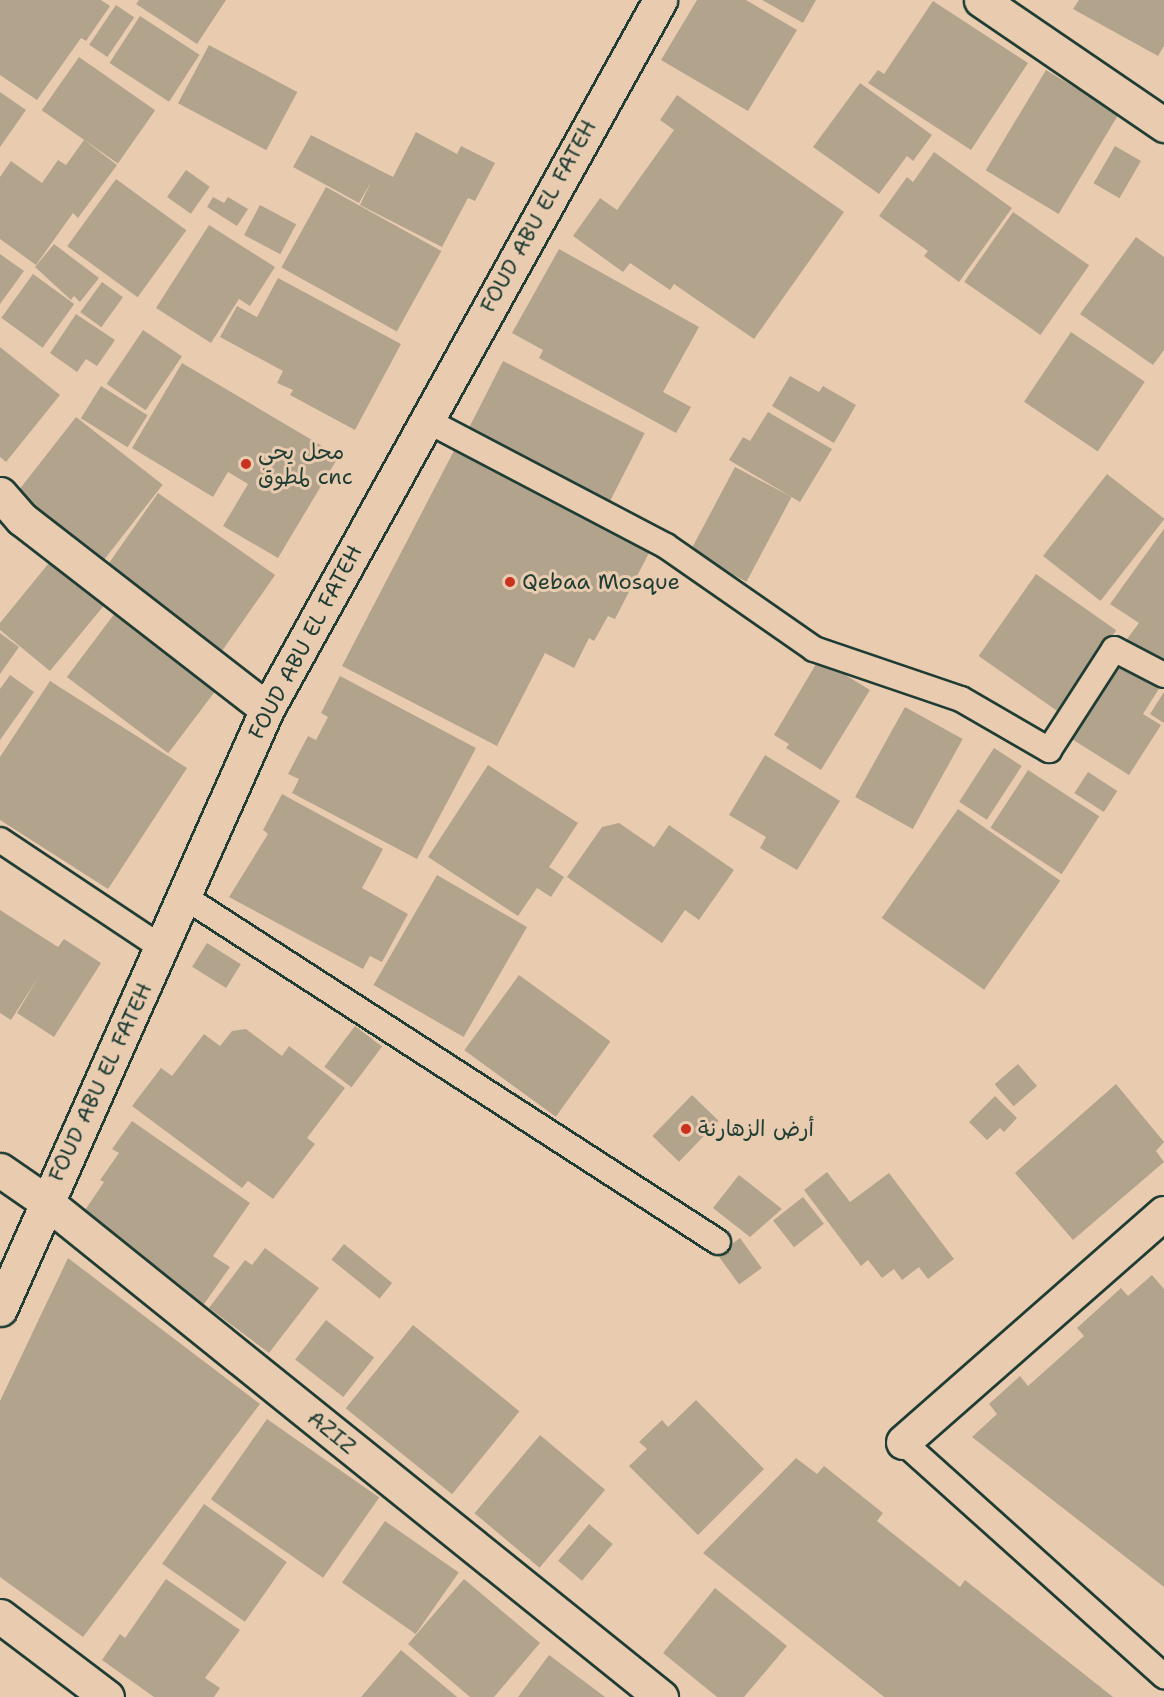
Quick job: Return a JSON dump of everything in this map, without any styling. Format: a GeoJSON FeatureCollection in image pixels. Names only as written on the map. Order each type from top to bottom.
{"type":"FeatureCollection","features":[{"type":"Feature","properties":{"kind":"street","name":"FOUD ABU EL FATEH"},"geometry":{"type":"LineString","coordinates":[[0,1309],[45,1201],[162,948],[267,709],[424,419],[660,0]]}},
{"type":"Feature","properties":{"kind":"street"},"geometry":{"type":"LineString","coordinates":[[981,0],[1164,125]]}},
{"type":"Feature","properties":{"kind":"street"},"geometry":{"type":"LineString","coordinates":[[0,494],[22,519],[267,709]]}},
{"type":"Feature","properties":{"kind":"street","name":"AZIZ"},"geometry":{"type":"LineString","coordinates":[[0,1170],[45,1201],[661,1697]]}},
{"type":"Feature","properties":{"kind":"street"},"geometry":{"type":"LineString","coordinates":[[903,1442],[1164,1213]]}},
{"type":"Feature","properties":{"kind":"street"},"geometry":{"type":"LineString","coordinates":[[0,1616],[107,1697]]}},
{"type":"Feature","properties":{"kind":"lane"},"geometry":{"type":"LineString","coordinates":[[424,419],[666,546],[814,649],[960,699],[1048,750],[1114,649],[1164,675]]}},
{"type":"Feature","properties":{"kind":"lane"},"geometry":{"type":"LineString","coordinates":[[0,840],[162,948]]}},
{"type":"Feature","properties":{"kind":"lane"},"geometry":{"type":"LineString","coordinates":[[183,896],[718,1242]]}},
{"type":"Feature","properties":{"kind":"lane"},"geometry":{"type":"LineString","coordinates":[[903,1442],[1164,1676]]}},
{"type":"Feature","properties":{"kind":"building"},"geometry":{"type":"Polygon","coordinates":[[[0,0],[101,0],[110,6],[86,41],[81,38],[37,100],[0,75],[0,0]]]}},
{"type":"Feature","properties":{"kind":"building"},"geometry":{"type":"Polygon","coordinates":[[[139,0],[226,0],[197,44],[136,4],[139,0]]]}},
{"type":"Feature","properties":{"kind":"building"},"geometry":{"type":"Polygon","coordinates":[[[697,0],[746,0],[797,30],[748,111],[661,60],[697,0]]]}},
{"type":"Feature","properties":{"kind":"building"},"geometry":{"type":"Polygon","coordinates":[[[762,0],[816,0],[803,23],[762,0]]]}},
{"type":"Feature","properties":{"kind":"building"},"geometry":{"type":"Polygon","coordinates":[[[1079,0],[1164,0],[1164,46],[1158,56],[1073,9],[1079,0]]]}},
{"type":"Feature","properties":{"kind":"building"},"geometry":{"type":"Polygon","coordinates":[[[933,1],[1028,63],[971,150],[868,83],[878,70],[884,74],[933,1]]]}},
{"type":"Feature","properties":{"kind":"building"},"geometry":{"type":"Polygon","coordinates":[[[116,5],[134,17],[107,57],[89,45],[116,5]]]}},
{"type":"Feature","properties":{"kind":"building"},"geometry":{"type":"Polygon","coordinates":[[[140,16],[200,55],[169,102],[110,63],[140,16]]]}},
{"type":"Feature","properties":{"kind":"building"},"geometry":{"type":"Polygon","coordinates":[[[209,45],[297,92],[266,150],[178,103],[209,45]]]}},
{"type":"Feature","properties":{"kind":"building"},"geometry":{"type":"Polygon","coordinates":[[[79,57],[155,110],[118,164],[42,110],[79,57]]]}},
{"type":"Feature","properties":{"kind":"building"},"geometry":{"type":"Polygon","coordinates":[[[1046,70],[1119,114],[1059,214],[986,170],[1046,70]]]}},
{"type":"Feature","properties":{"kind":"building"},"geometry":{"type":"Polygon","coordinates":[[[860,83],[932,135],[913,161],[907,156],[879,194],[813,147],[860,83]]]}},
{"type":"Feature","properties":{"kind":"building"},"geometry":{"type":"Polygon","coordinates":[[[0,92],[26,110],[0,147],[0,92]]]}},
{"type":"Feature","properties":{"kind":"building"},"geometry":{"type":"Polygon","coordinates":[[[677,95],[844,212],[754,339],[674,284],[670,290],[630,263],[623,272],[573,236],[600,198],[617,210],[674,130],[660,120],[677,95]]]}},
{"type":"Feature","properties":{"kind":"building"},"geometry":{"type":"Polygon","coordinates":[[[416,132],[457,154],[461,146],[495,163],[475,201],[468,198],[442,247],[360,205],[371,182],[359,203],[293,167],[311,135],[393,177],[416,132]]]}},
{"type":"Feature","properties":{"kind":"building"},"geometry":{"type":"Polygon","coordinates":[[[84,140],[117,165],[78,218],[73,213],[36,265],[0,239],[0,177],[11,161],[42,183],[58,160],[66,165],[84,140]]]}},
{"type":"Feature","properties":{"kind":"building"},"geometry":{"type":"Polygon","coordinates":[[[1115,146],[1141,161],[1119,198],[1094,183],[1115,146]]]}},
{"type":"Feature","properties":{"kind":"building"},"geometry":{"type":"Polygon","coordinates":[[[934,152],[1012,208],[959,282],[924,256],[928,251],[879,216],[907,177],[913,182],[934,152]]]}},
{"type":"Feature","properties":{"kind":"building"},"geometry":{"type":"Polygon","coordinates":[[[186,170],[210,187],[191,214],[167,197],[186,170]]]}},
{"type":"Feature","properties":{"kind":"building"},"geometry":{"type":"Polygon","coordinates":[[[116,179],[186,230],[138,297],[67,246],[116,179]]]}},
{"type":"Feature","properties":{"kind":"building"},"geometry":{"type":"Polygon","coordinates":[[[326,187],[441,251],[397,331],[281,267],[326,187]]]}},
{"type":"Feature","properties":{"kind":"building"},"geometry":{"type":"Polygon","coordinates":[[[213,197],[224,203],[228,197],[248,209],[237,226],[207,207],[213,197]]]}},
{"type":"Feature","properties":{"kind":"building"},"geometry":{"type":"Polygon","coordinates":[[[260,205],[296,224],[280,254],[244,235],[260,205]]]}},
{"type":"Feature","properties":{"kind":"building"},"geometry":{"type":"Polygon","coordinates":[[[1013,212],[1089,265],[1040,335],[964,282],[1013,212]]]}},
{"type":"Feature","properties":{"kind":"building"},"geometry":{"type":"Polygon","coordinates":[[[209,225],[275,267],[250,306],[239,299],[211,343],[156,308],[209,225]]]}},
{"type":"Feature","properties":{"kind":"building"},"geometry":{"type":"Polygon","coordinates":[[[1136,237],[1164,257],[1164,350],[1153,365],[1080,314],[1136,237]]]}},
{"type":"Feature","properties":{"kind":"building"},"geometry":{"type":"Polygon","coordinates":[[[54,244],[99,278],[80,302],[74,296],[71,300],[35,267],[54,244]]]}},
{"type":"Feature","properties":{"kind":"building"},"geometry":{"type":"Polygon","coordinates":[[[559,249],[699,327],[663,392],[691,407],[676,433],[539,358],[543,350],[512,333],[559,249]]]}},
{"type":"Feature","properties":{"kind":"building"},"geometry":{"type":"Polygon","coordinates":[[[0,254],[24,271],[0,304],[0,254]]]}},
{"type":"Feature","properties":{"kind":"building"},"geometry":{"type":"Polygon","coordinates":[[[33,274],[74,304],[43,348],[1,318],[33,274]]]}},
{"type":"Feature","properties":{"kind":"building"},"geometry":{"type":"Polygon","coordinates":[[[278,278],[401,344],[355,430],[290,395],[293,390],[277,383],[283,371],[220,337],[237,306],[257,317],[278,278]]]}},
{"type":"Feature","properties":{"kind":"building"},"geometry":{"type":"Polygon","coordinates":[[[102,282],[123,297],[101,327],[80,312],[102,282]]]}},
{"type":"Feature","properties":{"kind":"building"},"geometry":{"type":"Polygon","coordinates":[[[76,314],[115,340],[97,366],[86,359],[77,372],[50,353],[76,314]]]}},
{"type":"Feature","properties":{"kind":"building"},"geometry":{"type":"Polygon","coordinates":[[[143,330],[182,356],[146,410],[107,384],[143,330]]]}},
{"type":"Feature","properties":{"kind":"building"},"geometry":{"type":"Polygon","coordinates":[[[1071,332],[1145,382],[1098,451],[1024,402],[1071,332]]]}},
{"type":"Feature","properties":{"kind":"building"},"geometry":{"type":"Polygon","coordinates":[[[0,347],[60,395],[6,462],[0,457],[0,347]]]}},
{"type":"Feature","properties":{"kind":"building"},"geometry":{"type":"Polygon","coordinates":[[[503,361],[645,433],[606,510],[464,438],[503,361]]]}},
{"type":"Feature","properties":{"kind":"building","name":"محل يحي لمطوق cnc"},"geometry":{"type":"Polygon","coordinates":[[[182,363],[339,456],[278,558],[223,526],[248,484],[228,472],[213,497],[132,448],[182,363]]]}},
{"type":"Feature","properties":{"kind":"building"},"geometry":{"type":"Polygon","coordinates":[[[790,376],[819,392],[823,386],[856,405],[834,443],[772,406],[790,376]]]}},
{"type":"Feature","properties":{"kind":"building"},"geometry":{"type":"Polygon","coordinates":[[[101,386],[148,415],[128,447],[81,418],[101,386]]]}},
{"type":"Feature","properties":{"kind":"building"},"geometry":{"type":"Polygon","coordinates":[[[768,412],[832,449],[800,502],[729,460],[743,437],[750,441],[768,412]]]}},
{"type":"Feature","properties":{"kind":"building"},"geometry":{"type":"Polygon","coordinates":[[[76,417],[163,485],[102,562],[16,494],[76,417]]]}},
{"type":"Feature","properties":{"kind":"building","name":"Qebaa Mosque"},"geometry":{"type":"Polygon","coordinates":[[[459,441],[651,549],[615,619],[608,616],[594,641],[589,638],[574,668],[545,653],[497,746],[342,666],[459,441]]]}},
{"type":"Feature","properties":{"kind":"building"},"geometry":{"type":"Polygon","coordinates":[[[735,467],[792,497],[746,582],[690,552],[735,467]]]}},
{"type":"Feature","properties":{"kind":"building"},"geometry":{"type":"Polygon","coordinates":[[[1107,474],[1164,520],[1100,601],[1043,556],[1107,474]]]}},
{"type":"Feature","properties":{"kind":"building"},"geometry":{"type":"Polygon","coordinates":[[[158,493],[275,575],[218,657],[101,575],[158,493]]]}},
{"type":"Feature","properties":{"kind":"building"},"geometry":{"type":"Polygon","coordinates":[[[1164,529],[1164,671],[1124,643],[1139,623],[1110,604],[1164,529]]]}},
{"type":"Feature","properties":{"kind":"building"},"geometry":{"type":"Polygon","coordinates":[[[57,553],[111,597],[50,671],[0,630],[0,623],[57,553]]]}},
{"type":"Feature","properties":{"kind":"building"},"geometry":{"type":"Polygon","coordinates":[[[1036,574],[1116,630],[1059,712],[979,656],[1036,574]]]}},
{"type":"Feature","properties":{"kind":"building"},"geometry":{"type":"Polygon","coordinates":[[[118,609],[219,685],[168,753],[67,677],[118,609]]]}},
{"type":"Feature","properties":{"kind":"building"},"geometry":{"type":"Polygon","coordinates":[[[0,633],[19,647],[0,674],[0,633]]]}},
{"type":"Feature","properties":{"kind":"building"},"geometry":{"type":"Polygon","coordinates":[[[819,659],[870,690],[821,770],[786,748],[789,744],[774,735],[819,659]]]}},
{"type":"Feature","properties":{"kind":"building"},"geometry":{"type":"Polygon","coordinates":[[[1116,659],[1160,687],[1143,714],[1161,725],[1129,775],[1067,736],[1116,659]]]}},
{"type":"Feature","properties":{"kind":"building"},"geometry":{"type":"Polygon","coordinates":[[[10,675],[34,692],[0,740],[0,689],[10,675]]]}},
{"type":"Feature","properties":{"kind":"building"},"geometry":{"type":"Polygon","coordinates":[[[340,676],[476,748],[417,859],[292,793],[299,779],[288,774],[308,736],[316,740],[328,717],[321,713],[340,676]]]}},
{"type":"Feature","properties":{"kind":"building"},"geometry":{"type":"Polygon","coordinates":[[[50,681],[187,768],[108,889],[0,820],[0,757],[50,681]]]}},
{"type":"Feature","properties":{"kind":"building"},"geometry":{"type":"Polygon","coordinates":[[[1164,692],[1164,723],[1150,714],[1164,692]]]}},
{"type":"Feature","properties":{"kind":"building"},"geometry":{"type":"Polygon","coordinates":[[[905,707],[963,739],[913,829],[855,797],[905,707]]]}},
{"type":"Feature","properties":{"kind":"building"},"geometry":{"type":"Polygon","coordinates":[[[994,748],[1022,766],[987,820],[959,802],[994,748]]]}},
{"type":"Feature","properties":{"kind":"building"},"geometry":{"type":"Polygon","coordinates":[[[765,755],[840,801],[797,870],[760,848],[766,837],[729,815],[765,755]]]}},
{"type":"Feature","properties":{"kind":"building"},"geometry":{"type":"Polygon","coordinates":[[[488,765],[578,823],[549,867],[564,877],[551,897],[537,888],[518,916],[428,857],[488,765]]]}},
{"type":"Feature","properties":{"kind":"building"},"geometry":{"type":"Polygon","coordinates":[[[1028,770],[1099,816],[1062,874],[990,828],[1028,770]]]}},
{"type":"Feature","properties":{"kind":"building"},"geometry":{"type":"Polygon","coordinates":[[[1088,772],[1117,791],[1104,812],[1074,793],[1088,772]]]}},
{"type":"Feature","properties":{"kind":"building"},"geometry":{"type":"Polygon","coordinates":[[[282,794],[383,849],[362,888],[408,914],[382,962],[370,956],[363,969],[229,897],[268,834],[263,830],[282,794]]]}},
{"type":"Feature","properties":{"kind":"building"},"geometry":{"type":"Polygon","coordinates":[[[958,809],[1060,881],[984,990],[882,918],[958,809]]]}},
{"type":"Feature","properties":{"kind":"building"},"geometry":{"type":"Polygon","coordinates":[[[619,823],[654,847],[669,825],[734,870],[699,920],[685,910],[662,943],[567,877],[602,827],[619,823]]]}},
{"type":"Feature","properties":{"kind":"building"},"geometry":{"type":"Polygon","coordinates":[[[437,875],[527,927],[464,1037],[374,985],[437,875]]]}},
{"type":"Feature","properties":{"kind":"building"},"geometry":{"type":"Polygon","coordinates":[[[0,910],[58,947],[64,939],[101,963],[54,1037],[17,1013],[39,976],[11,1020],[0,1013],[0,910]]]}},
{"type":"Feature","properties":{"kind":"building"},"geometry":{"type":"Polygon","coordinates":[[[207,943],[241,964],[226,988],[192,967],[207,943]]]}},
{"type":"Feature","properties":{"kind":"building"},"geometry":{"type":"Polygon","coordinates":[[[519,975],[610,1041],[556,1117],[464,1050],[519,975]]]}},
{"type":"Feature","properties":{"kind":"building"},"geometry":{"type":"Polygon","coordinates":[[[355,1026],[382,1046],[351,1087],[324,1067],[355,1026]]]}},
{"type":"Feature","properties":{"kind":"building"},"geometry":{"type":"Polygon","coordinates":[[[246,1029],[282,1056],[289,1046],[345,1088],[307,1138],[315,1144],[273,1199],[248,1181],[242,1188],[132,1106],[161,1068],[172,1076],[204,1034],[220,1046],[232,1031],[246,1029]]]}},
{"type":"Feature","properties":{"kind":"building"},"geometry":{"type":"Polygon","coordinates":[[[1018,1064],[1037,1086],[1014,1106],[995,1084],[1018,1064]]]}},
{"type":"Feature","properties":{"kind":"building"},"geometry":{"type":"Polygon","coordinates":[[[1116,1084],[1164,1142],[1156,1151],[1164,1162],[1073,1240],[1015,1173],[1116,1084]]]}},
{"type":"Feature","properties":{"kind":"building","name":"أرض الزهارنة"},"geometry":{"type":"Polygon","coordinates":[[[692,1095],[719,1121],[679,1162],[652,1136],[692,1095]]]}},
{"type":"Feature","properties":{"kind":"building"},"geometry":{"type":"Polygon","coordinates":[[[995,1096],[1017,1118],[1004,1132],[1000,1128],[987,1140],[969,1122],[995,1096]]]}},
{"type":"Feature","properties":{"kind":"building"},"geometry":{"type":"Polygon","coordinates":[[[132,1121],[250,1203],[213,1256],[230,1267],[204,1304],[79,1219],[104,1182],[100,1180],[119,1153],[112,1149],[132,1121]]]}},
{"type":"Feature","properties":{"kind":"building"},"geometry":{"type":"Polygon","coordinates":[[[827,1172],[850,1202],[889,1173],[954,1259],[928,1279],[919,1267],[902,1280],[894,1269],[882,1278],[868,1260],[861,1266],[804,1190],[827,1172]]]}},
{"type":"Feature","properties":{"kind":"building"},"geometry":{"type":"Polygon","coordinates":[[[739,1175],[782,1209],[750,1237],[713,1208],[739,1175]]]}},
{"type":"Feature","properties":{"kind":"building"},"geometry":{"type":"Polygon","coordinates":[[[803,1197],[824,1224],[794,1247],[773,1220],[803,1197]]]}},
{"type":"Feature","properties":{"kind":"building"},"geometry":{"type":"Polygon","coordinates":[[[740,1238],[762,1268],[739,1284],[717,1254],[740,1238]]]}},
{"type":"Feature","properties":{"kind":"building"},"geometry":{"type":"Polygon","coordinates":[[[344,1244],[392,1283],[380,1299],[331,1260],[344,1244]]]}},
{"type":"Feature","properties":{"kind":"building"},"geometry":{"type":"Polygon","coordinates":[[[265,1248],[319,1288],[269,1353],[209,1308],[245,1260],[252,1265],[265,1248]]]}},
{"type":"Feature","properties":{"kind":"building"},"geometry":{"type":"Polygon","coordinates":[[[68,1258],[260,1404],[83,1637],[0,1577],[0,1401],[68,1258]]]}},
{"type":"Feature","properties":{"kind":"building"},"geometry":{"type":"Polygon","coordinates":[[[1152,1275],[1164,1289],[1164,1587],[972,1437],[997,1414],[989,1404],[1020,1376],[1028,1386],[1084,1336],[1077,1328],[1121,1288],[1128,1296],[1152,1275]]]}},
{"type":"Feature","properties":{"kind":"building"},"geometry":{"type":"Polygon","coordinates":[[[326,1320],[374,1358],[343,1397],[295,1359],[326,1320]]]}},
{"type":"Feature","properties":{"kind":"building"},"geometry":{"type":"Polygon","coordinates":[[[413,1325],[519,1411],[452,1494],[346,1408],[413,1325]]]}},
{"type":"Feature","properties":{"kind":"building"},"geometry":{"type":"Polygon","coordinates":[[[696,1400],[764,1469],[698,1535],[629,1466],[647,1449],[639,1442],[662,1420],[668,1427],[696,1400]]]}},
{"type":"Feature","properties":{"kind":"building"},"geometry":{"type":"Polygon","coordinates":[[[267,1419],[379,1498],[323,1578],[211,1499],[267,1419]]]}},
{"type":"Feature","properties":{"kind":"building"},"geometry":{"type":"Polygon","coordinates":[[[540,1435],[605,1490],[540,1568],[474,1513],[540,1435]]]}},
{"type":"Feature","properties":{"kind":"building"},"geometry":{"type":"Polygon","coordinates":[[[796,1458],[817,1474],[824,1466],[883,1513],[877,1521],[960,1587],[965,1580],[1113,1697],[884,1697],[703,1553],[796,1458]]]}},
{"type":"Feature","properties":{"kind":"building"},"geometry":{"type":"Polygon","coordinates":[[[204,1504],[287,1562],[245,1622],[162,1564],[204,1504]]]}},
{"type":"Feature","properties":{"kind":"building"},"geometry":{"type":"Polygon","coordinates":[[[385,1521],[459,1573],[416,1634],[342,1582],[385,1521]]]}},
{"type":"Feature","properties":{"kind":"building"},"geometry":{"type":"Polygon","coordinates":[[[589,1524],[613,1544],[582,1581],[558,1561],[589,1524]]]}},
{"type":"Feature","properties":{"kind":"building"},"geometry":{"type":"Polygon","coordinates":[[[166,1579],[240,1630],[205,1678],[220,1688],[214,1697],[154,1697],[102,1660],[120,1634],[125,1638],[166,1579]]]}},
{"type":"Feature","properties":{"kind":"building"},"geometry":{"type":"Polygon","coordinates":[[[464,1579],[540,1643],[494,1697],[470,1697],[408,1644],[464,1579]]]}},
{"type":"Feature","properties":{"kind":"building"},"geometry":{"type":"Polygon","coordinates":[[[715,1588],[787,1646],[744,1697],[717,1697],[663,1653],[715,1588]]]}},
{"type":"Feature","properties":{"kind":"building"},"geometry":{"type":"Polygon","coordinates":[[[401,1650],[457,1697],[361,1697],[401,1650]]]}},
{"type":"Feature","properties":{"kind":"building"},"geometry":{"type":"Polygon","coordinates":[[[549,1655],[605,1697],[518,1697],[549,1655]]]}},
{"type":"Feature","properties":{"kind":"place","name":"محل يحي لمطوق cnc"},"geometry":{"type":"Point","coordinates":[246,464]}},
{"type":"Feature","properties":{"kind":"place","name":"Qebaa Mosque"},"geometry":{"type":"Point","coordinates":[510,582]}},
{"type":"Feature","properties":{"kind":"place","name":"أرض الزهارنة"},"geometry":{"type":"Point","coordinates":[686,1129]}}]}
